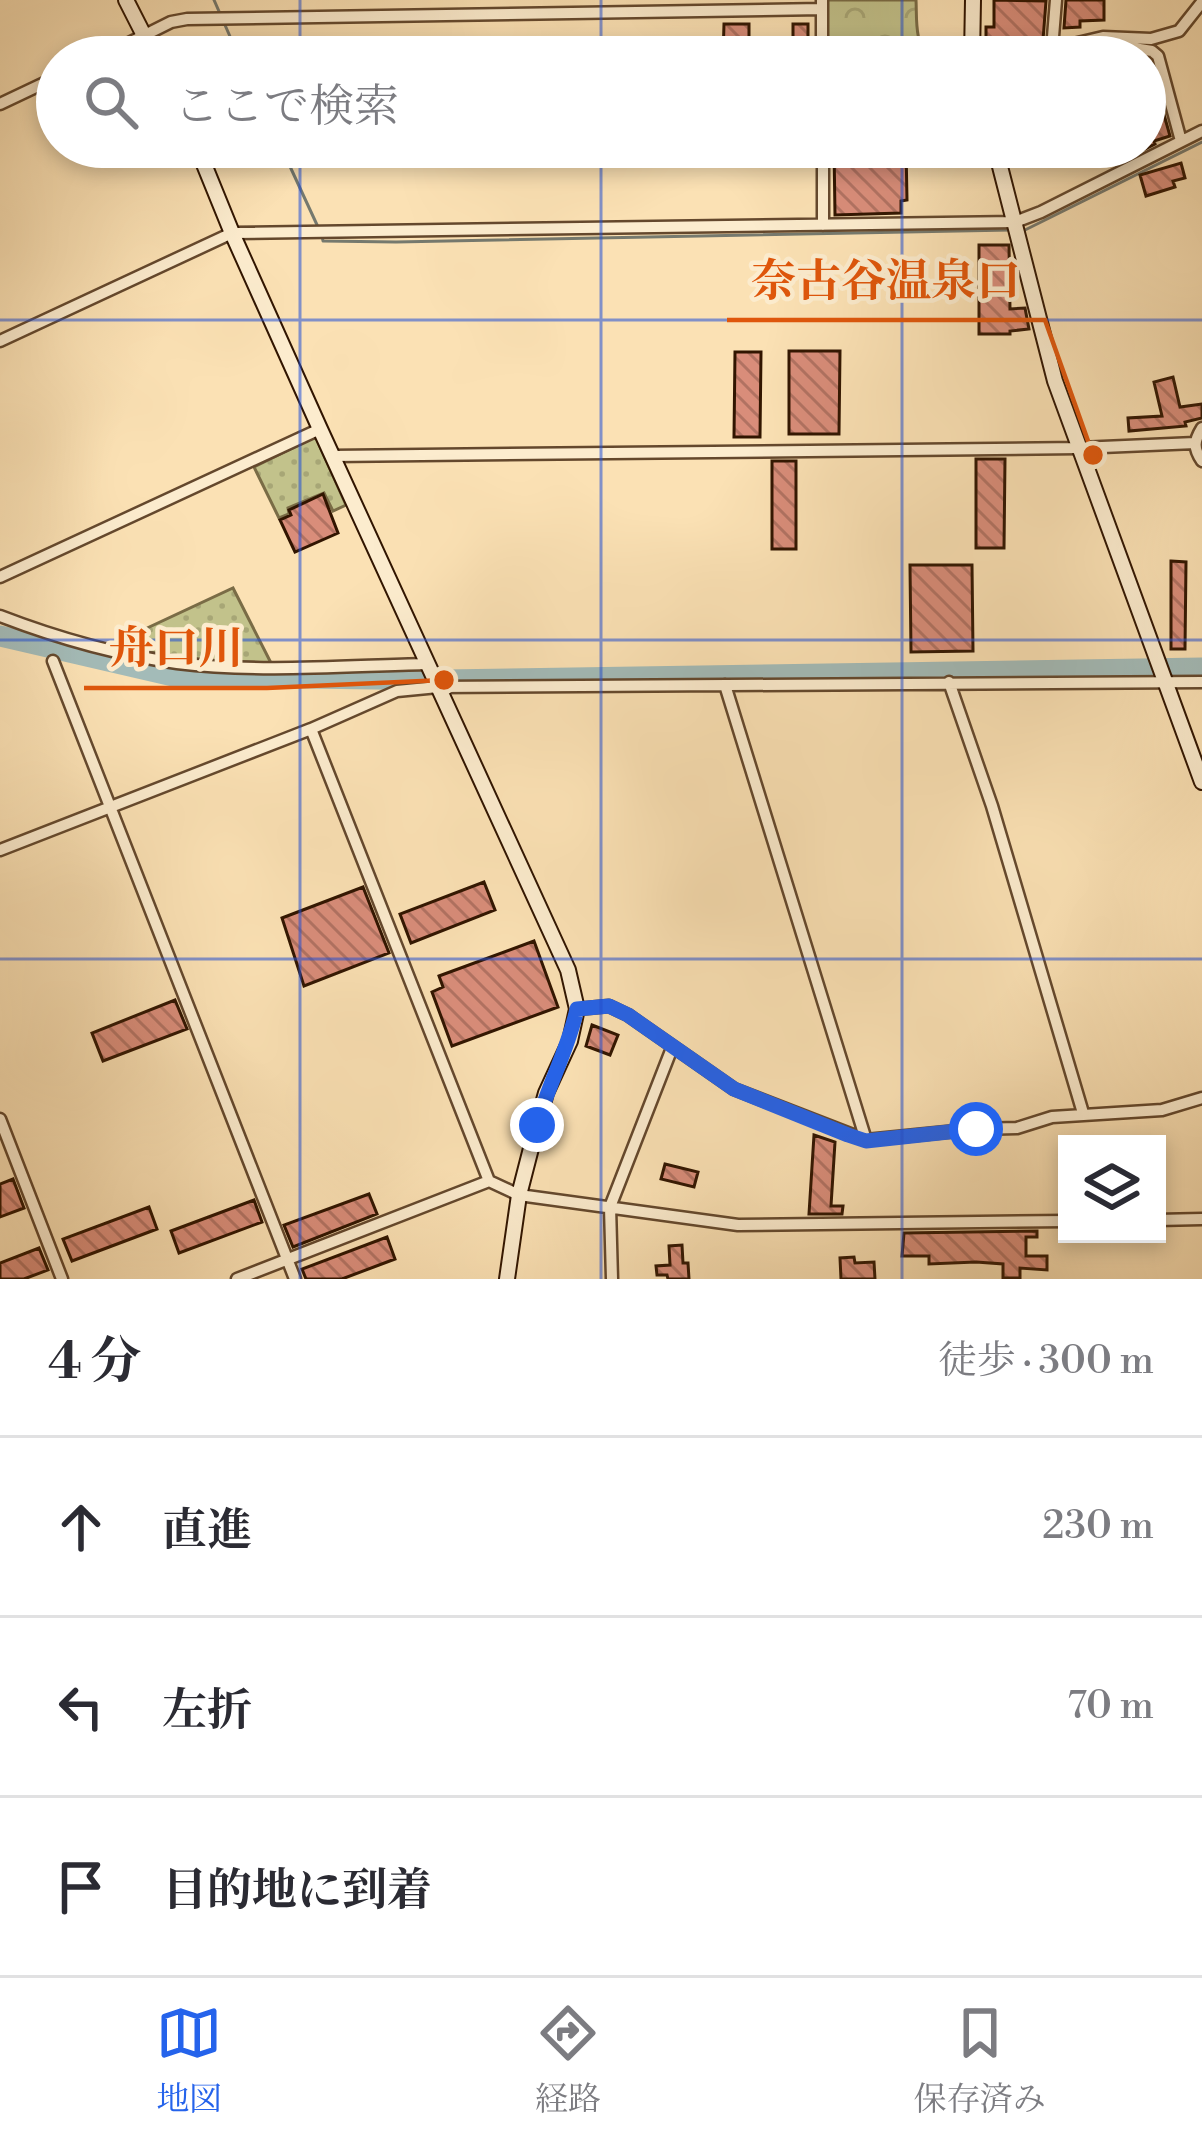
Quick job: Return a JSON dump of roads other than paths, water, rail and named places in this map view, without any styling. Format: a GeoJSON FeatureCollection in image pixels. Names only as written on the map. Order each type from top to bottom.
{"type":"FeatureCollection","features":[{"type":"Feature","properties":{"kind":"street"},"geometry":{"type":"LineString","coordinates":[[126,0],[145,36],[187,19],[822,5],[822,36]]}},
{"type":"Feature","properties":{"kind":"street"},"geometry":{"type":"LineString","coordinates":[[973,0],[974,36]]}},
{"type":"Feature","properties":{"kind":"street"},"geometry":{"type":"LineString","coordinates":[[1053,36],[1056,0]]}},
{"type":"Feature","properties":{"kind":"street"},"geometry":{"type":"LineString","coordinates":[[1161,36],[1179,31],[1202,2]]}},
{"type":"Feature","properties":{"kind":"street"},"geometry":{"type":"LineString","coordinates":[[1166,86],[1181,141]]}},
{"type":"Feature","properties":{"kind":"street"},"geometry":{"type":"LineString","coordinates":[[0,104],[36,87]]}},
{"type":"Feature","properties":{"kind":"street"},"geometry":{"type":"LineString","coordinates":[[1166,149],[1202,130]]}},
{"type":"Feature","properties":{"kind":"street"},"geometry":{"type":"LineString","coordinates":[[206,168],[425,664],[568,970],[577,1009],[570,1040],[546,1093],[519,1195],[507,1279]]}},
{"type":"Feature","properties":{"kind":"street"},"geometry":{"type":"LineString","coordinates":[[823,168],[824,225]]}},
{"type":"Feature","properties":{"kind":"street"},"geometry":{"type":"LineString","coordinates":[[1001,168],[1055,382],[1202,782]]}},
{"type":"Feature","properties":{"kind":"street"},"geometry":{"type":"LineString","coordinates":[[0,340],[232,233],[1016,227],[1128,168]]}},
{"type":"Feature","properties":{"kind":"street"},"geometry":{"type":"LineString","coordinates":[[1202,428],[1195,443],[1202,461]]}},
{"type":"Feature","properties":{"kind":"street"},"geometry":{"type":"LineString","coordinates":[[0,577],[320,429]]}},
{"type":"Feature","properties":{"kind":"street"},"geometry":{"type":"LineString","coordinates":[[333,455],[1195,443]]}},
{"type":"Feature","properties":{"kind":"street"},"geometry":{"type":"LineString","coordinates":[[0,616],[93,647],[176,663],[253,668],[425,664]]}},
{"type":"Feature","properties":{"kind":"street"},"geometry":{"type":"LineString","coordinates":[[52,661],[295,1279]]}},
{"type":"Feature","properties":{"kind":"street"},"geometry":{"type":"LineString","coordinates":[[0,850],[397,691],[949,682],[1163,673],[1202,682]]}},
{"type":"Feature","properties":{"kind":"street"},"geometry":{"type":"LineString","coordinates":[[949,682],[992,806],[1083,1113]]}},
{"type":"Feature","properties":{"kind":"street"},"geometry":{"type":"LineString","coordinates":[[725,685],[866,1141]]}},
{"type":"Feature","properties":{"kind":"street"},"geometry":{"type":"LineString","coordinates":[[311,729],[489,1181],[519,1195],[737,1225],[1058,1221]]}},
{"type":"Feature","properties":{"kind":"street"},"geometry":{"type":"LineString","coordinates":[[577,1009],[609,1006],[734,1089],[866,1141],[1017,1128],[1083,1113],[1162,1110],[1202,1099]]}},
{"type":"Feature","properties":{"kind":"street"},"geometry":{"type":"LineString","coordinates":[[612,1279],[610,1207],[672,1048]]}},
{"type":"Feature","properties":{"kind":"street"},"geometry":{"type":"LineString","coordinates":[[0,1119],[62,1279]]}},
{"type":"Feature","properties":{"kind":"street"},"geometry":{"type":"LineString","coordinates":[[237,1279],[489,1181]]}},
{"type":"Feature","properties":{"kind":"street"},"geometry":{"type":"LineString","coordinates":[[1166,1220],[1202,1219]]}},
{"type":"Feature","properties":{"kind":"waterway"},"geometry":{"type":"LineString","coordinates":[[214,0],[230,36]]}},
{"type":"Feature","properties":{"kind":"waterway"},"geometry":{"type":"LineString","coordinates":[[1166,160],[1202,142]]}},
{"type":"Feature","properties":{"kind":"waterway"},"geometry":{"type":"LineString","coordinates":[[291,168],[318,227]]}},
{"type":"Feature","properties":{"kind":"waterway"},"geometry":{"type":"LineString","coordinates":[[1020,230],[1150,168]]}},
{"type":"Feature","properties":{"kind":"waterway"},"geometry":{"type":"LineString","coordinates":[[322,236],[323,241],[396,242],[1011,230]]}},
{"type":"Feature","properties":{"kind":"waterway"},"geometry":{"type":"LineString","coordinates":[[0,636],[173,676],[444,680],[1202,668]]}},
{"type":"Feature","properties":{"kind":"place","name":"奈古谷温泉口"},"geometry":{"type":"Point","coordinates":[1093,455]}},
{"type":"Feature","properties":{"kind":"place","name":"舟口川"},"geometry":{"type":"Point","coordinates":[444,680]}}]}
